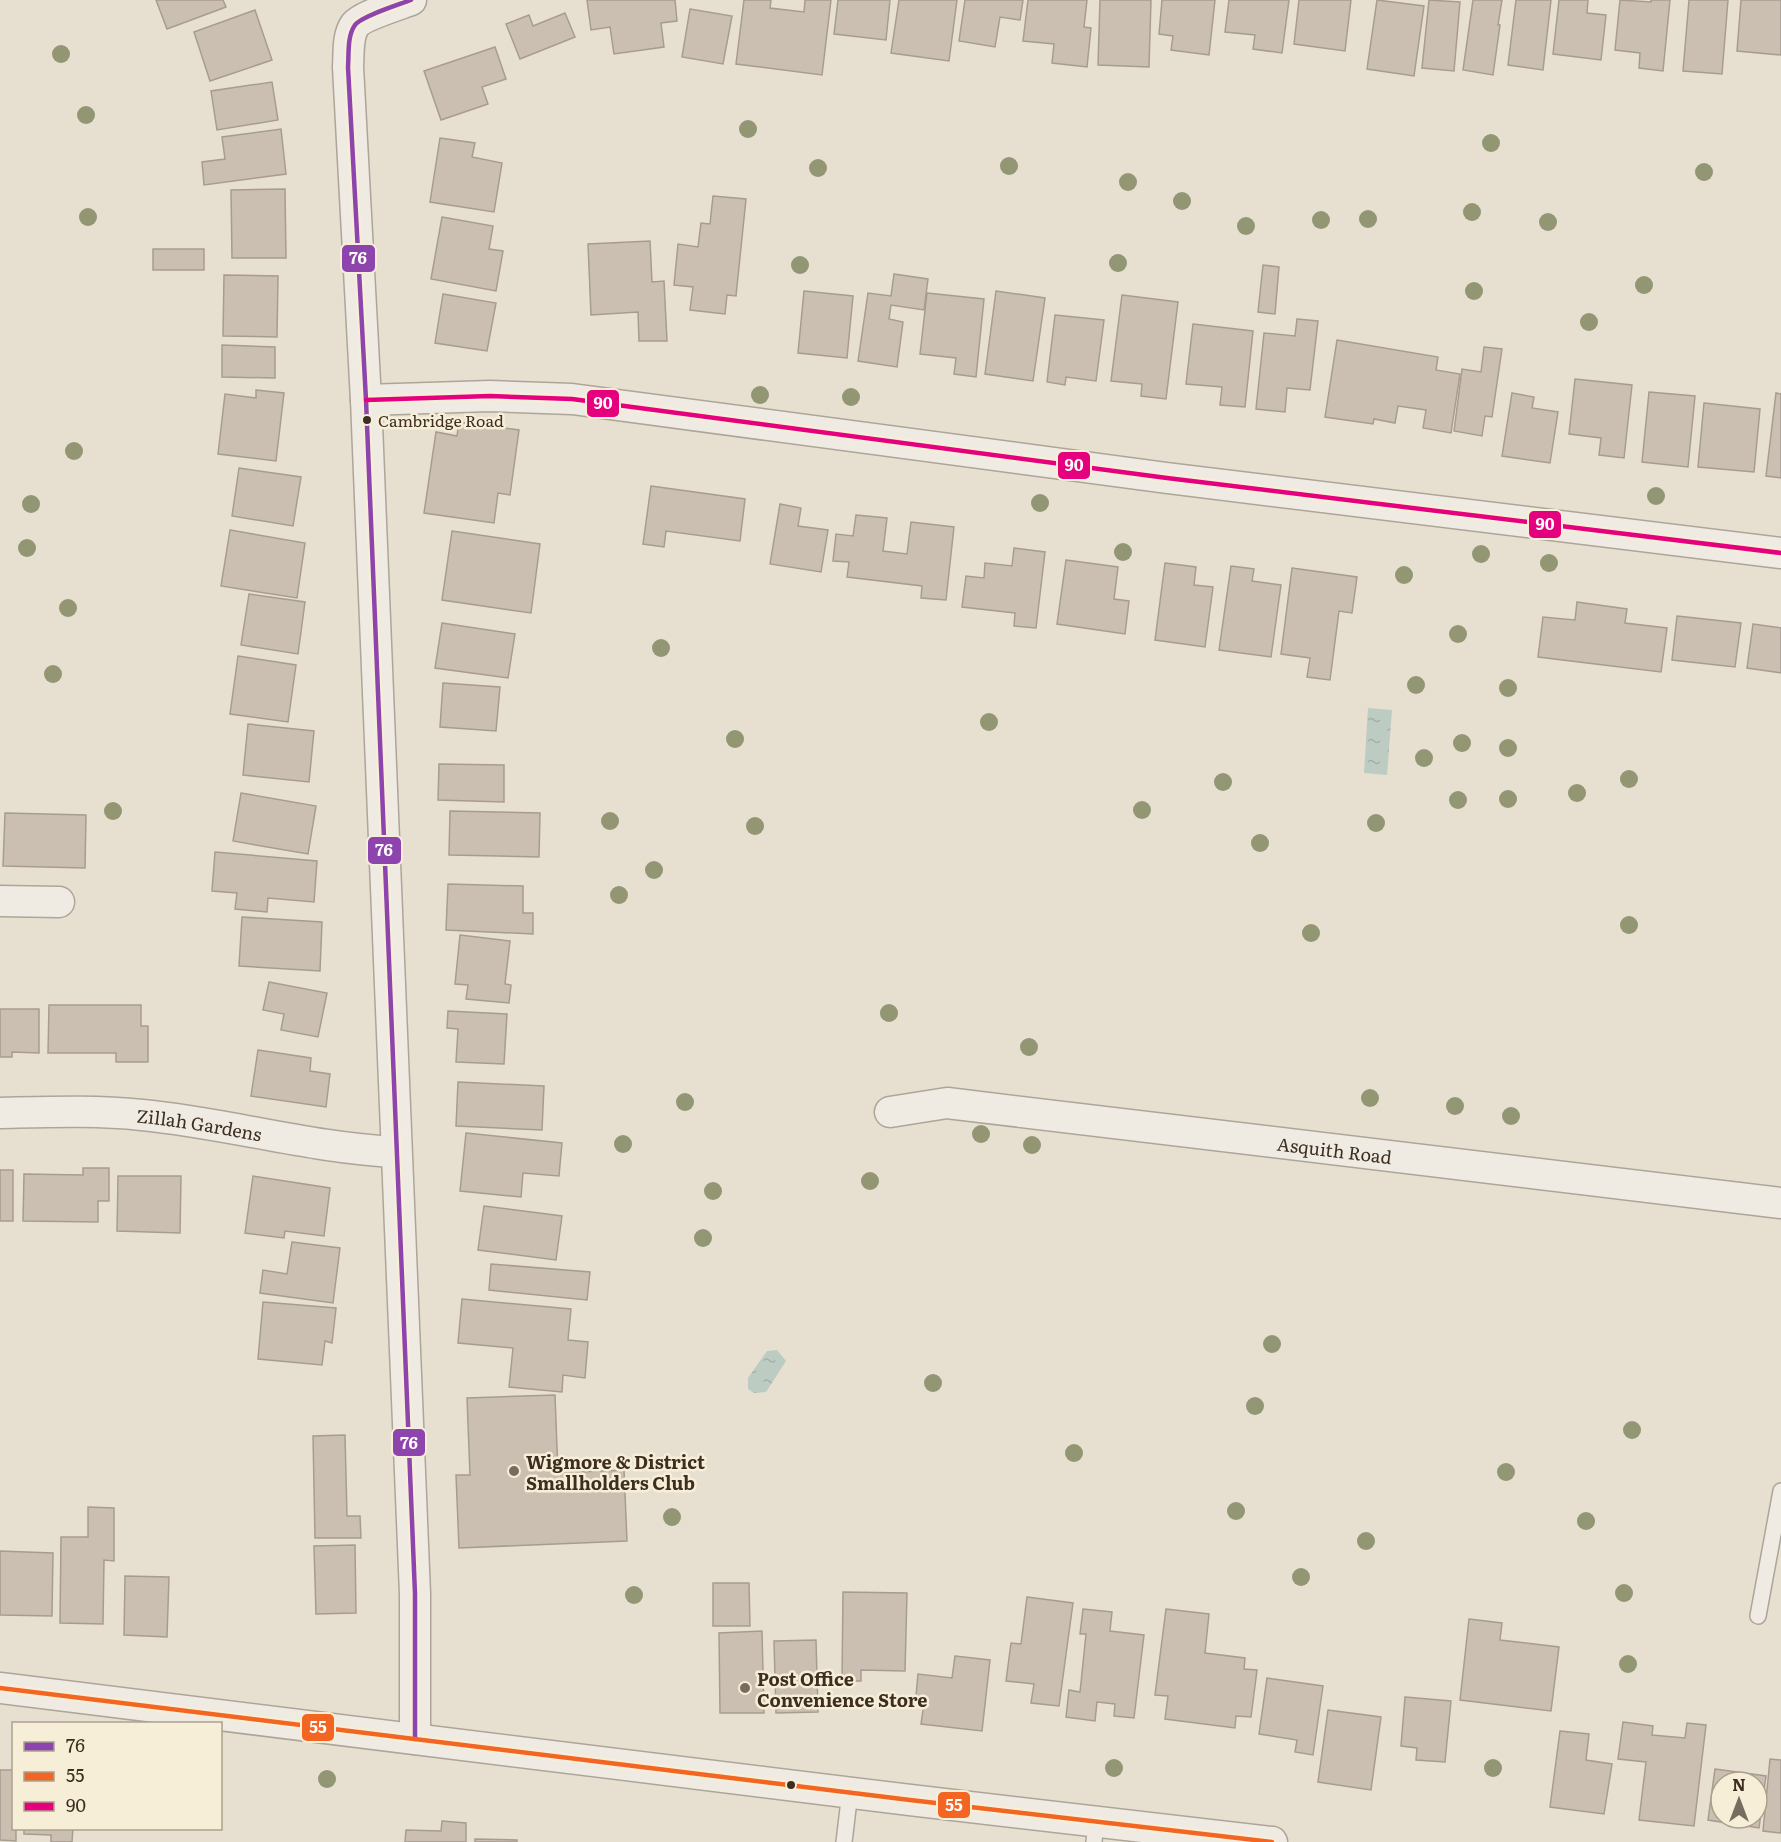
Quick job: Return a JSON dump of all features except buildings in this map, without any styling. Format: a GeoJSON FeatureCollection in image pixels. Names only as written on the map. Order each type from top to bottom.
{"type":"FeatureCollection","features":[{"type":"Feature","properties":{"kind":"street"},"geometry":{"type":"LineString","coordinates":[[405,2],[355,24],[349,40],[348,67],[366,400],[415,1594],[415,1739]]}},
{"type":"Feature","properties":{"kind":"street"},"geometry":{"type":"LineString","coordinates":[[366,400],[490,396],[572,399],[1167,478],[1781,553]]}},
{"type":"Feature","properties":{"kind":"street"},"geometry":{"type":"LineString","coordinates":[[0,902],[59,902]]}},
{"type":"Feature","properties":{"kind":"street","name":"Asquith Road"},"geometry":{"type":"LineString","coordinates":[[890,1112],[947,1103],[1781,1203]]}},
{"type":"Feature","properties":{"kind":"street","name":"Zillah Gardens"},"geometry":{"type":"LineString","coordinates":[[0,1113],[141,1114],[360,1150],[396,1152]]}},
{"type":"Feature","properties":{"kind":"street"},"geometry":{"type":"LineString","coordinates":[[0,1688],[850,1792],[1095,1831],[1272,1842]]}},
{"type":"Feature","properties":{"kind":"lane"},"geometry":{"type":"LineString","coordinates":[[1758,1616],[1781,1491]]}},
{"type":"Feature","properties":{"kind":"lane"},"geometry":{"type":"LineString","coordinates":[[844,1842],[850,1792]]}},
{"type":"Feature","properties":{"kind":"water"},"geometry":{"type":"Polygon","coordinates":[[[1368,708],[1392,710],[1387,775],[1364,773],[1368,708]]]}},
{"type":"Feature","properties":{"kind":"water"},"geometry":{"type":"Polygon","coordinates":[[[777,1350],[786,1361],[766,1392],[754,1393],[748,1389],[748,1378],[767,1351],[777,1350]]]}},
{"type":"Feature","properties":{"kind":"transit line","name":"76"},"geometry":{"type":"LineString","coordinates":[[411,0],[372,14],[355,25],[350,40],[348,67],[366,400],[415,1594],[415,1739]]}},
{"type":"Feature","properties":{"kind":"transit line","name":"90"},"geometry":{"type":"LineString","coordinates":[[366,400],[490,396],[572,399],[1167,478],[1781,553]]}},
{"type":"Feature","properties":{"kind":"transit line","name":"55"},"geometry":{"type":"LineString","coordinates":[[0,1688],[910,1800],[1272,1842]]}},
{"type":"Feature","properties":{"kind":"place","name":"Cambridge Road"},"geometry":{"type":"Point","coordinates":[367,420]}},
{"type":"Feature","properties":{"kind":"place","name":"Wigmore & District Smallholders Club"},"geometry":{"type":"Point","coordinates":[514,1471]}},
{"type":"Feature","properties":{"kind":"place","name":"Post Office Convenience Store"},"geometry":{"type":"Point","coordinates":[745,1688]}}]}
